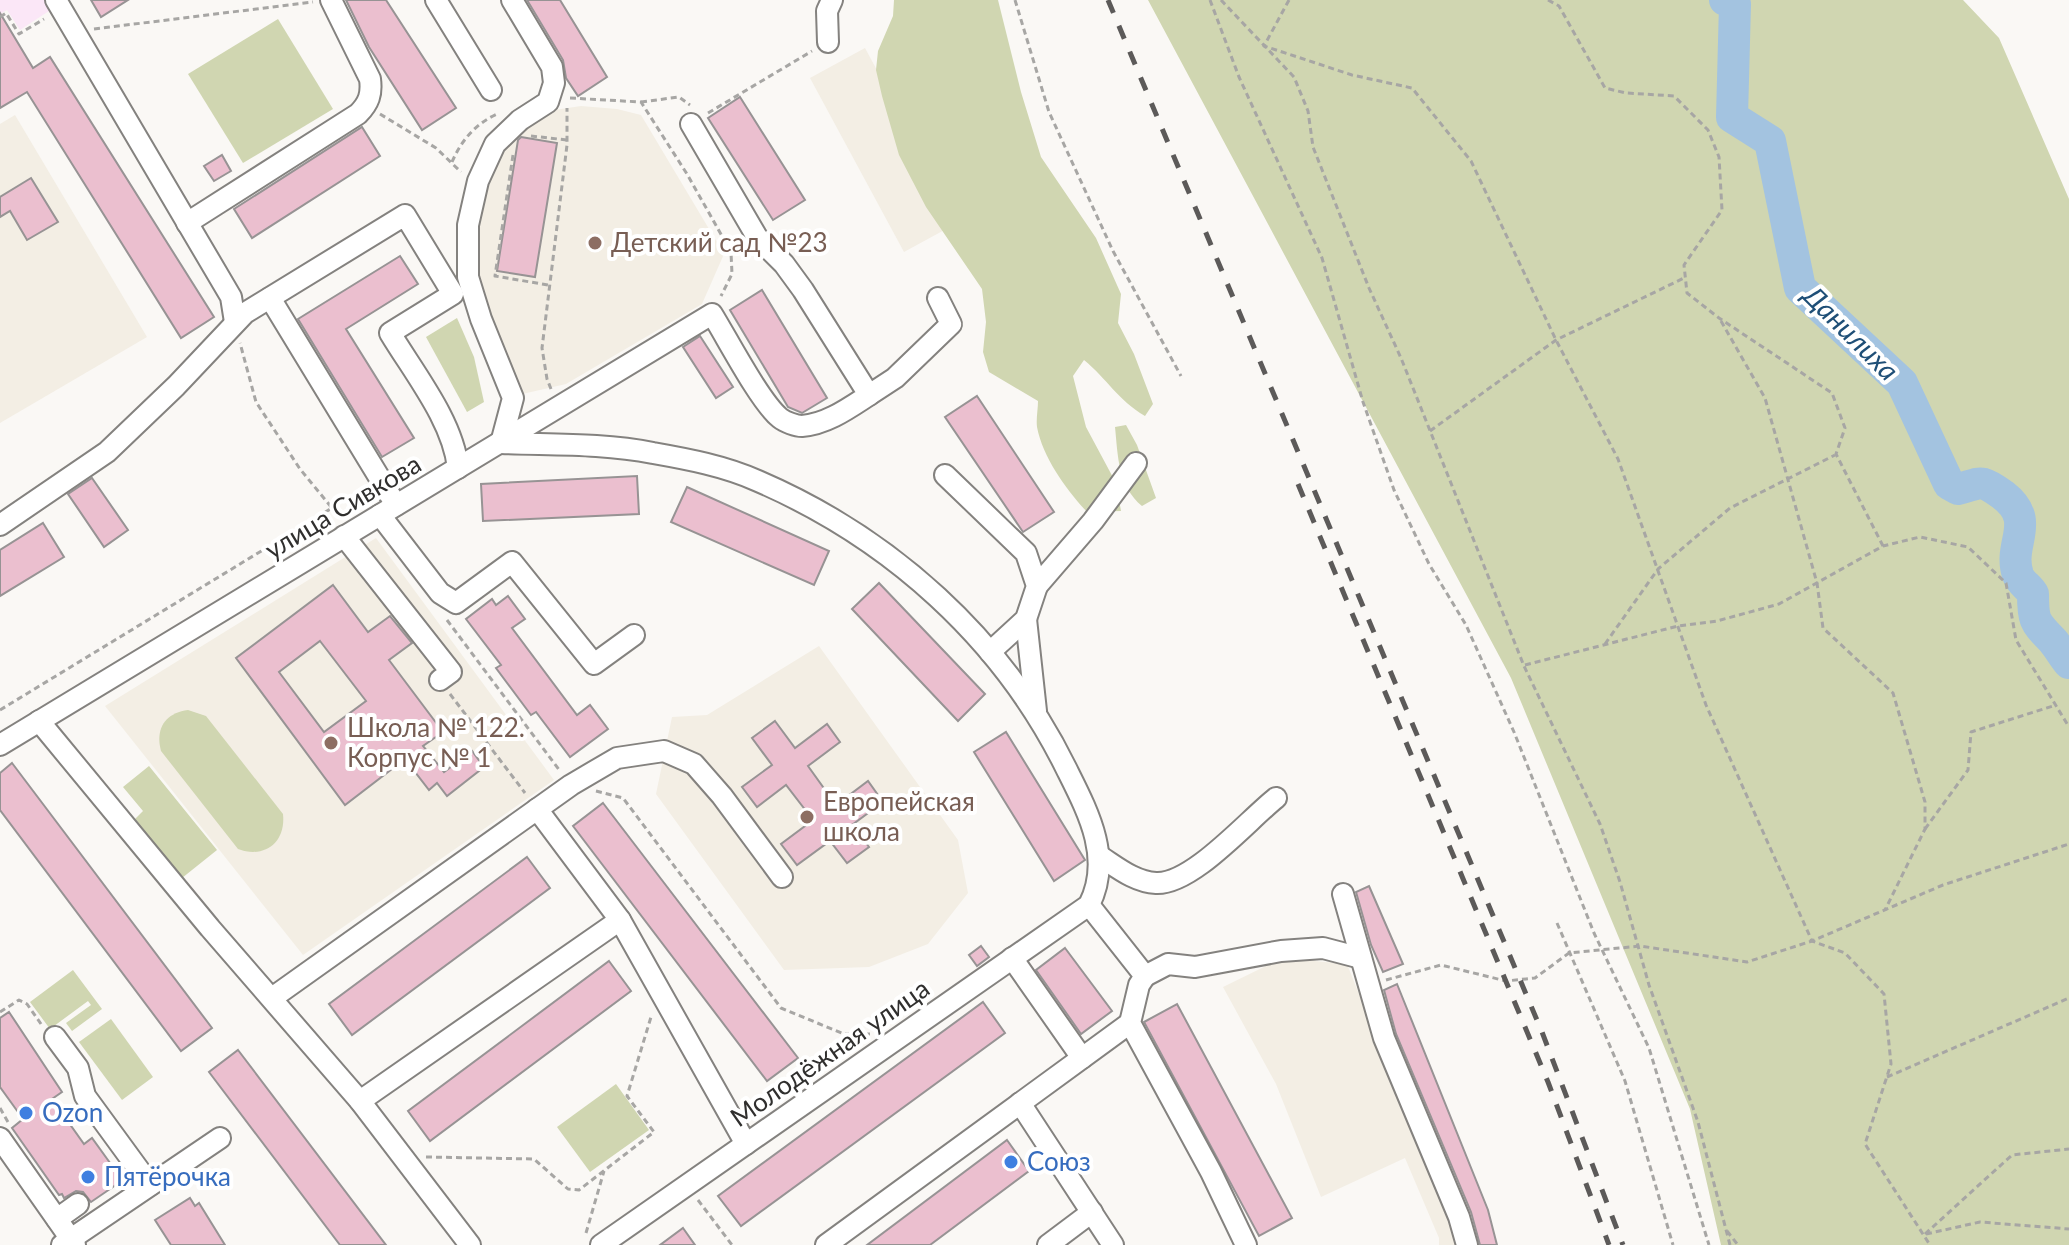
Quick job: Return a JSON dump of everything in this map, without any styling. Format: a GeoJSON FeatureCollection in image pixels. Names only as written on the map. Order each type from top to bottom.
{"type":"FeatureCollection","features":[{"type":"Feature","properties":{"kind":"street"},"geometry":{"type":"LineString","coordinates":[[436,0],[491,90]]}},
{"type":"Feature","properties":{"kind":"street"},"geometry":{"type":"LineString","coordinates":[[512,0],[552,67],[553,89],[548,102],[520,120],[495,144],[484,166],[471,211],[466,244],[468,277],[481,319],[513,398],[501,443],[649,452],[703,464],[756,480],[821,512],[882,549],[954,611],[990,652],[1037,715],[1078,791],[1101,857],[1100,875],[1089,905],[1145,976]]}},
{"type":"Feature","properties":{"kind":"street"},"geometry":{"type":"LineString","coordinates":[[828,42],[827,11],[832,0]]}},
{"type":"Feature","properties":{"kind":"street"},"geometry":{"type":"LineString","coordinates":[[187,223],[358,114],[367,105],[371,92],[370,79],[324,1]]}},
{"type":"Feature","properties":{"kind":"street"},"geometry":{"type":"LineString","coordinates":[[59,5],[231,297],[235,322]]}},
{"type":"Feature","properties":{"kind":"street"},"geometry":{"type":"LineString","coordinates":[[692,115],[757,237],[784,264],[803,290],[869,395]]}},
{"type":"Feature","properties":{"kind":"street"},"geometry":{"type":"LineString","coordinates":[[0,525],[107,452],[176,386],[235,322],[405,215],[453,294],[390,333],[447,428],[458,468]]}},
{"type":"Feature","properties":{"kind":"street"},"geometry":{"type":"LineString","coordinates":[[270,298],[388,510],[440,593],[456,603],[512,562],[594,664],[634,635]]}},
{"type":"Feature","properties":{"kind":"street"},"geometry":{"type":"LineString","coordinates":[[712,314],[768,404],[780,418],[799,426],[822,422],[844,412],[895,378],[951,324],[938,298]]}},
{"type":"Feature","properties":{"kind":"street","name":"улица Сивкова"},"geometry":{"type":"LineString","coordinates":[[0,745],[712,314]]}},
{"type":"Feature","properties":{"kind":"street"},"geometry":{"type":"LineString","coordinates":[[1037,715],[1026,619],[1037,586],[1093,521],[1136,463]]}},
{"type":"Feature","properties":{"kind":"street"},"geometry":{"type":"LineString","coordinates":[[945,475],[1026,553],[1037,586]]}},
{"type":"Feature","properties":{"kind":"street"},"geometry":{"type":"LineString","coordinates":[[344,536],[451,672],[440,680]]}},
{"type":"Feature","properties":{"kind":"street"},"geometry":{"type":"LineString","coordinates":[[990,652],[1026,619]]}},
{"type":"Feature","properties":{"kind":"street"},"geometry":{"type":"LineString","coordinates":[[39,721],[210,928],[360,1101],[470,1245]]}},
{"type":"Feature","properties":{"kind":"street"},"geometry":{"type":"LineString","coordinates":[[272,998],[571,785],[617,758],[664,751],[694,764],[722,796],[782,877]]}},
{"type":"Feature","properties":{"kind":"street"},"geometry":{"type":"LineString","coordinates":[[1101,857],[1140,879],[1157,883],[1170,881],[1190,871],[1276,798]]}},
{"type":"Feature","properties":{"kind":"street"},"geometry":{"type":"LineString","coordinates":[[537,809],[620,920],[746,1144]]}},
{"type":"Feature","properties":{"kind":"street"},"geometry":{"type":"LineString","coordinates":[[1343,894],[1384,1038],[1459,1217],[1467,1245]]}},
{"type":"Feature","properties":{"kind":"street","name":"Молодёжная улица"},"geometry":{"type":"LineString","coordinates":[[601,1245],[1089,905]]}},
{"type":"Feature","properties":{"kind":"street"},"geometry":{"type":"LineString","coordinates":[[360,1101],[620,920]]}},
{"type":"Feature","properties":{"kind":"street"},"geometry":{"type":"LineString","coordinates":[[826,1245],[1130,1023],[1139,985],[1145,976],[1168,964],[1195,967],[1281,951],[1323,948],[1361,958]]}},
{"type":"Feature","properties":{"kind":"street"},"geometry":{"type":"LineString","coordinates":[[1012,958],[1082,1058]]}},
{"type":"Feature","properties":{"kind":"street"},"geometry":{"type":"LineString","coordinates":[[1130,1023],[1211,1172],[1246,1245]]}},
{"type":"Feature","properties":{"kind":"street"},"geometry":{"type":"LineString","coordinates":[[55,1037],[78,1068],[85,1096],[150,1185]]}},
{"type":"Feature","properties":{"kind":"street"},"geometry":{"type":"LineString","coordinates":[[1020,1103],[1113,1245]]}},
{"type":"Feature","properties":{"kind":"street"},"geometry":{"type":"LineString","coordinates":[[0,1138],[57,1219],[70,1243],[220,1138]]}},
{"type":"Feature","properties":{"kind":"street"},"geometry":{"type":"LineString","coordinates":[[57,1219],[78,1204]]}},
{"type":"Feature","properties":{"kind":"street"},"geometry":{"type":"LineString","coordinates":[[1048,1245],[1092,1212]]}},
{"type":"Feature","properties":{"kind":"path"},"geometry":{"type":"LineString","coordinates":[[1015,0],[1049,112],[1113,251],[1181,376]]}},
{"type":"Feature","properties":{"kind":"path"},"geometry":{"type":"LineString","coordinates":[[1210,0],[1239,77],[1322,258],[1363,402],[1394,490],[1429,564],[1466,625],[1514,732],[1602,951],[1649,1048],[1709,1245]]}},
{"type":"Feature","properties":{"kind":"path"},"geometry":{"type":"LineString","coordinates":[[1221,0],[1294,77],[1308,111],[1313,147],[1524,666],[1600,824],[1640,946],[1649,985],[1698,1122],[1730,1245]]}},
{"type":"Feature","properties":{"kind":"path"},"geometry":{"type":"LineString","coordinates":[[1264,46],[1289,0]]}},
{"type":"Feature","properties":{"kind":"path"},"geometry":{"type":"LineString","coordinates":[[1548,0],[1559,6],[1605,88],[1626,93],[1674,96],[1708,130],[1719,157],[1722,210],[1684,265],[1687,293],[1719,318],[1832,393],[1845,428],[1836,454],[1730,508],[1658,569],[1605,644]]}},
{"type":"Feature","properties":{"kind":"path"},"geometry":{"type":"LineString","coordinates":[[74,31],[324,1]]}},
{"type":"Feature","properties":{"kind":"path"},"geometry":{"type":"LineString","coordinates":[[0,17],[6,13],[19,34],[59,5]]}},
{"type":"Feature","properties":{"kind":"path"},"geometry":{"type":"LineString","coordinates":[[550,387],[542,348],[567,140],[567,108],[563,97],[641,102],[679,97],[692,115],[828,42]]}},
{"type":"Feature","properties":{"kind":"path"},"geometry":{"type":"LineString","coordinates":[[1264,46],[1352,75],[1412,88],[1471,161],[1556,340],[1618,459],[1706,705],[1812,941],[1845,953],[1884,994],[1891,1064],[1865,1144],[1930,1245]]}},
{"type":"Feature","properties":{"kind":"path"},"geometry":{"type":"LineString","coordinates":[[641,102],[687,174],[731,252],[732,274],[712,314]]}},
{"type":"Feature","properties":{"kind":"path"},"geometry":{"type":"LineString","coordinates":[[367,105],[436,148],[460,169],[471,211]]}},
{"type":"Feature","properties":{"kind":"path"},"geometry":{"type":"LineString","coordinates":[[529,136],[567,140]]}},
{"type":"Feature","properties":{"kind":"path"},"geometry":{"type":"LineString","coordinates":[[514,150],[495,276],[548,285]]}},
{"type":"Feature","properties":{"kind":"path"},"geometry":{"type":"LineString","coordinates":[[1430,431],[1556,340],[1686,277]]}},
{"type":"Feature","properties":{"kind":"path"},"geometry":{"type":"LineString","coordinates":[[1719,318],[1765,398],[1817,583],[1823,628],[1893,693],[1925,802],[1925,829]]}},
{"type":"Feature","properties":{"kind":"path"},"geometry":{"type":"LineString","coordinates":[[0,710],[332,508],[300,469],[256,402],[235,322]]}},
{"type":"Feature","properties":{"kind":"path"},"geometry":{"type":"LineString","coordinates":[[1836,454],[1883,546]]}},
{"type":"Feature","properties":{"kind":"path"},"geometry":{"type":"LineString","coordinates":[[1524,666],[1678,626],[1717,621],[1779,604],[1883,546],[1920,537],[1968,547],[2006,583],[2016,640],[2069,727]]}},
{"type":"Feature","properties":{"kind":"path"},"geometry":{"type":"LineString","coordinates":[[418,628],[442,614],[571,785],[623,798],[781,1008],[844,1034],[904,1033]]}},
{"type":"Feature","properties":{"kind":"path"},"geometry":{"type":"LineString","coordinates":[[440,680],[537,809]]}},
{"type":"Feature","properties":{"kind":"path"},"geometry":{"type":"LineString","coordinates":[[1885,910],[1925,829],[1968,770],[1971,732],[2056,705]]}},
{"type":"Feature","properties":{"kind":"path"},"geometry":{"type":"LineString","coordinates":[[1367,981],[1397,979],[1441,965],[1506,981],[1535,978],[1569,953],[1640,946],[1747,962],[1812,941],[1943,885],[2069,844]]}},
{"type":"Feature","properties":{"kind":"path"},"geometry":{"type":"LineString","coordinates":[[1557,923],[1625,1081],[1673,1245]]}},
{"type":"Feature","properties":{"kind":"path"},"geometry":{"type":"LineString","coordinates":[[402,1156],[534,1159],[573,1191],[579,1190],[654,1132],[627,1096],[660,990]]}},
{"type":"Feature","properties":{"kind":"path"},"geometry":{"type":"LineString","coordinates":[[1887,1077],[2069,998]]}},
{"type":"Feature","properties":{"kind":"path"},"geometry":{"type":"LineString","coordinates":[[0,1012],[18,1000],[24,1002],[55,1037]]}},
{"type":"Feature","properties":{"kind":"path"},"geometry":{"type":"LineString","coordinates":[[1925,1234],[2012,1155],[2069,1149]]}},
{"type":"Feature","properties":{"kind":"path"},"geometry":{"type":"LineString","coordinates":[[583,1245],[604,1171]]}},
{"type":"Feature","properties":{"kind":"path"},"geometry":{"type":"LineString","coordinates":[[686,1185],[732,1245]]}},
{"type":"Feature","properties":{"kind":"path"},"geometry":{"type":"LineString","coordinates":[[1925,1234],[1980,1222],[2069,1229]]}},
{"type":"Feature","properties":{"kind":"path"},"geometry":{"type":"LineString","coordinates":[[1725,1228],[1738,1245]]}},
{"type":"Feature","properties":{"kind":"shaded area"},"geometry":{"type":"Polygon","coordinates":[[[0,0],[47,0],[52,9],[20,30],[7,10],[0,14],[0,0]]]}},
{"type":"Feature","properties":{"kind":"shaded area"},"geometry":{"type":"Polygon","coordinates":[[[865,48],[959,222],[904,252],[810,78],[865,48]]]}},
{"type":"Feature","properties":{"kind":"shaded area","name":"Детский сад №23"},"geometry":{"type":"Polygon","coordinates":[[[581,106],[641,115],[724,254],[702,304],[566,384],[518,395],[478,296],[472,233],[495,152],[541,112],[581,106]]]}},
{"type":"Feature","properties":{"kind":"shaded area"},"geometry":{"type":"Polygon","coordinates":[[[15,115],[147,337],[0,423],[0,124],[15,115]]]}},
{"type":"Feature","properties":{"kind":"shaded area","name":"Школа № 122. Корпус № 1"},"geometry":{"type":"Polygon","coordinates":[[[376,538],[554,780],[303,955],[105,706],[376,538]]]}},
{"type":"Feature","properties":{"kind":"shaded area","name":"Европейская школа"},"geometry":{"type":"Polygon","coordinates":[[[819,646],[958,840],[968,893],[928,944],[869,967],[784,970],[656,794],[672,717],[707,715],[819,646]]]}},
{"type":"Feature","properties":{"kind":"shaded area"},"geometry":{"type":"Polygon","coordinates":[[[1282,958],[1347,964],[1459,1245],[1439,1245],[1439,1238],[1405,1158],[1321,1197],[1276,1084],[1223,987],[1282,958]]]}},
{"type":"Feature","properties":{"kind":"green space"},"geometry":{"type":"Polygon","coordinates":[[[894,0],[998,0],[1041,157],[1096,238],[1121,294],[1118,323],[1153,404],[1145,416],[1127,403],[1084,360],[1073,376],[1086,427],[1116,483],[1121,511],[1087,512],[1044,450],[1037,427],[1038,401],[989,372],[983,352],[986,322],[982,289],[926,207],[899,155],[882,96],[876,70],[878,51],[893,16],[894,0]]]}},
{"type":"Feature","properties":{"kind":"green space"},"geometry":{"type":"Polygon","coordinates":[[[1148,0],[1963,0],[1999,38],[2069,199],[2069,1245],[1721,1245],[1690,1109],[1511,678],[1148,0]]]}},
{"type":"Feature","properties":{"kind":"green space"},"geometry":{"type":"Polygon","coordinates":[[[278,19],[333,109],[243,163],[188,74],[278,19]]]}},
{"type":"Feature","properties":{"kind":"green space"},"geometry":{"type":"Polygon","coordinates":[[[457,318],[474,357],[484,402],[467,412],[426,337],[457,318]]]}},
{"type":"Feature","properties":{"kind":"green space"},"geometry":{"type":"Polygon","coordinates":[[[1126,425],[1137,445],[1156,498],[1142,506],[1128,489],[1119,460],[1115,427],[1126,425]]]}},
{"type":"Feature","properties":{"kind":"green space"},"geometry":{"type":"Polygon","coordinates":[[[188,710],[206,716],[283,814],[281,833],[272,846],[257,852],[238,849],[161,751],[159,736],[164,723],[173,715],[188,710]]]}},
{"type":"Feature","properties":{"kind":"green space"},"geometry":{"type":"Polygon","coordinates":[[[149,766],[217,850],[182,878],[135,819],[143,811],[123,787],[149,766]]]}},
{"type":"Feature","properties":{"kind":"green space"},"geometry":{"type":"Polygon","coordinates":[[[73,970],[102,1009],[72,1031],[66,1023],[91,1005],[88,1001],[50,1029],[30,1002],[73,970]]]}},
{"type":"Feature","properties":{"kind":"green space"},"geometry":{"type":"Polygon","coordinates":[[[111,1019],[153,1077],[122,1100],[79,1042],[111,1019]]]}},
{"type":"Feature","properties":{"kind":"green space"},"geometry":{"type":"Polygon","coordinates":[[[616,1084],[649,1130],[590,1172],[557,1127],[616,1084]]]}},
{"type":"Feature","properties":{"kind":"building"},"geometry":{"type":"Polygon","coordinates":[[[91,0],[128,0],[101,17],[91,0]]]}},
{"type":"Feature","properties":{"kind":"building"},"geometry":{"type":"Polygon","coordinates":[[[346,0],[386,0],[456,108],[422,130],[369,47],[346,0]]]}},
{"type":"Feature","properties":{"kind":"building"},"geometry":{"type":"Polygon","coordinates":[[[527,0],[560,0],[607,77],[578,96],[566,78],[563,60],[527,0]]]}},
{"type":"Feature","properties":{"kind":"building"},"geometry":{"type":"Polygon","coordinates":[[[0,13],[33,68],[50,57],[214,317],[181,338],[27,92],[0,108],[0,13]]]}},
{"type":"Feature","properties":{"kind":"building"},"geometry":{"type":"Polygon","coordinates":[[[740,97],[805,200],[773,220],[708,118],[740,97]]]}},
{"type":"Feature","properties":{"kind":"building"},"geometry":{"type":"Polygon","coordinates":[[[362,127],[380,156],[252,238],[234,209],[362,127]]]}},
{"type":"Feature","properties":{"kind":"building"},"geometry":{"type":"Polygon","coordinates":[[[521,137],[557,143],[535,277],[497,271],[518,140],[521,137]]]}},
{"type":"Feature","properties":{"kind":"building"},"geometry":{"type":"Polygon","coordinates":[[[222,155],[231,171],[214,181],[204,166],[222,155]]]}},
{"type":"Feature","properties":{"kind":"building"},"geometry":{"type":"Polygon","coordinates":[[[31,178],[58,222],[27,240],[10,211],[0,217],[0,197],[31,178]]]}},
{"type":"Feature","properties":{"kind":"building"},"geometry":{"type":"Polygon","coordinates":[[[400,256],[418,284],[346,329],[414,438],[382,457],[298,319],[400,256]]]}},
{"type":"Feature","properties":{"kind":"building"},"geometry":{"type":"Polygon","coordinates":[[[762,290],[827,398],[802,413],[788,407],[730,310],[762,290]]]}},
{"type":"Feature","properties":{"kind":"building"},"geometry":{"type":"Polygon","coordinates":[[[700,336],[733,387],[716,398],[683,347],[700,336]]]}},
{"type":"Feature","properties":{"kind":"building"},"geometry":{"type":"Polygon","coordinates":[[[977,396],[1054,512],[1023,532],[945,417],[977,396]]]}},
{"type":"Feature","properties":{"kind":"building"},"geometry":{"type":"Polygon","coordinates":[[[637,476],[639,514],[483,521],[481,484],[637,476]]]}},
{"type":"Feature","properties":{"kind":"building"},"geometry":{"type":"Polygon","coordinates":[[[92,478],[128,530],[104,547],[68,494],[92,478]]]}},
{"type":"Feature","properties":{"kind":"building"},"geometry":{"type":"Polygon","coordinates":[[[687,487],[829,551],[814,585],[671,522],[687,487]]]}},
{"type":"Feature","properties":{"kind":"building"},"geometry":{"type":"Polygon","coordinates":[[[43,523],[64,557],[0,596],[0,550],[43,523]]]}},
{"type":"Feature","properties":{"kind":"building"},"geometry":{"type":"Polygon","coordinates":[[[879,583],[985,694],[958,721],[852,609],[879,583]]]}},
{"type":"Feature","properties":{"kind":"building"},"geometry":{"type":"Polygon","coordinates":[[[333,585],[368,632],[390,616],[412,643],[389,660],[443,732],[423,746],[444,772],[472,751],[484,767],[447,796],[437,783],[429,790],[405,759],[345,805],[236,658],[333,585]],[[320,641],[279,672],[324,732],[366,701],[320,641]]]}},
{"type":"Feature","properties":{"kind":"building"},"geometry":{"type":"Polygon","coordinates":[[[508,596],[525,619],[512,628],[577,715],[590,705],[608,729],[570,757],[536,712],[531,715],[496,668],[501,665],[466,619],[492,599],[496,605],[508,596]]]}},
{"type":"Feature","properties":{"kind":"building"},"geometry":{"type":"Polygon","coordinates":[[[775,721],[795,748],[827,724],[840,742],[808,766],[836,805],[868,781],[883,802],[852,825],[869,847],[847,863],[830,841],[797,865],[781,844],[813,820],[786,785],[757,807],[742,787],[772,765],[752,738],[775,721]]]}},
{"type":"Feature","properties":{"kind":"building"},"geometry":{"type":"Polygon","coordinates":[[[1006,732],[1085,860],[1054,881],[974,752],[1006,732]]]}},
{"type":"Feature","properties":{"kind":"building"},"geometry":{"type":"Polygon","coordinates":[[[12,763],[212,1028],[181,1051],[0,810],[0,773],[12,763]]]}},
{"type":"Feature","properties":{"kind":"building"},"geometry":{"type":"Polygon","coordinates":[[[603,803],[798,1058],[767,1081],[573,826],[603,803]]]}},
{"type":"Feature","properties":{"kind":"building"},"geometry":{"type":"Polygon","coordinates":[[[527,857],[550,888],[352,1035],[329,1004],[527,857]]]}},
{"type":"Feature","properties":{"kind":"building"},"geometry":{"type":"Polygon","coordinates":[[[1369,886],[1403,964],[1383,972],[1371,945],[1356,892],[1369,886]]]}},
{"type":"Feature","properties":{"kind":"building"},"geometry":{"type":"Polygon","coordinates":[[[981,946],[989,957],[977,966],[969,955],[981,946]]]}},
{"type":"Feature","properties":{"kind":"building"},"geometry":{"type":"Polygon","coordinates":[[[1065,948],[1112,1011],[1081,1034],[1036,970],[1065,948]]]}},
{"type":"Feature","properties":{"kind":"building"},"geometry":{"type":"Polygon","coordinates":[[[609,961],[631,991],[430,1141],[408,1111],[609,961]]]}},
{"type":"Feature","properties":{"kind":"building"},"geometry":{"type":"Polygon","coordinates":[[[1397,984],[1488,1210],[1497,1245],[1480,1245],[1471,1212],[1396,1034],[1384,990],[1397,984]]]}},
{"type":"Feature","properties":{"kind":"building"},"geometry":{"type":"Polygon","coordinates":[[[983,1002],[1005,1033],[741,1226],[718,1196],[983,1002]]]}},
{"type":"Feature","properties":{"kind":"building"},"geometry":{"type":"Polygon","coordinates":[[[1177,1004],[1292,1218],[1259,1236],[1144,1022],[1177,1004]]]}},
{"type":"Feature","properties":{"kind":"building"},"geometry":{"type":"Polygon","coordinates":[[[9,1012],[62,1092],[52,1099],[84,1144],[92,1138],[113,1167],[116,1164],[126,1178],[91,1202],[83,1192],[76,1191],[64,1198],[62,1194],[59,1195],[12,1128],[23,1119],[0,1087],[0,1018],[9,1012]]]}},
{"type":"Feature","properties":{"kind":"building"},"geometry":{"type":"Polygon","coordinates":[[[238,1050],[386,1245],[340,1245],[209,1072],[238,1050]]]}},
{"type":"Feature","properties":{"kind":"building"},"geometry":{"type":"Polygon","coordinates":[[[1007,1140],[1029,1171],[930,1245],[867,1245],[1007,1140]]]}},
{"type":"Feature","properties":{"kind":"building"},"geometry":{"type":"Polygon","coordinates":[[[190,1198],[195,1206],[199,1203],[225,1245],[171,1245],[155,1220],[190,1198]]]}},
{"type":"Feature","properties":{"kind":"building"},"geometry":{"type":"Polygon","coordinates":[[[683,1228],[695,1245],[660,1245],[683,1228]]]}},
{"type":"Feature","properties":{"kind":"waterway","name":"Данилиха"},"geometry":{"type":"LineString","coordinates":[[1725,0],[1735,4],[1732,117],[1770,141],[1800,288],[1902,383],[1949,484],[1958,489],[1985,484],[2013,505],[2019,514],[2020,524],[2016,553],[2018,575],[2033,594],[2036,621],[2069,663]]}},
{"type":"Feature","properties":{"kind":"railway"},"geometry":{"type":"LineString","coordinates":[[1108,0],[1542,1032],[1623,1245]]}},
{"type":"Feature","properties":{"kind":"railway"},"geometry":{"type":"LineString","coordinates":[[1298,484],[1548,1082],[1609,1245]]}},
{"type":"Feature","properties":{"kind":"place","name":"Детский сад №23"},"geometry":{"type":"Point","coordinates":[595,243]}},
{"type":"Feature","properties":{"kind":"place","name":"Школа № 122. Корпус № 1"},"geometry":{"type":"Point","coordinates":[331,743]}},
{"type":"Feature","properties":{"kind":"place","name":"Европейская школа"},"geometry":{"type":"Point","coordinates":[807,817]}},
{"type":"Feature","properties":{"kind":"place","name":"Ozon"},"geometry":{"type":"Point","coordinates":[26,1113]}},
{"type":"Feature","properties":{"kind":"place","name":"Союз"},"geometry":{"type":"Point","coordinates":[1011,1162]}},
{"type":"Feature","properties":{"kind":"place","name":"Пятёрочка"},"geometry":{"type":"Point","coordinates":[88,1177]}}]}
